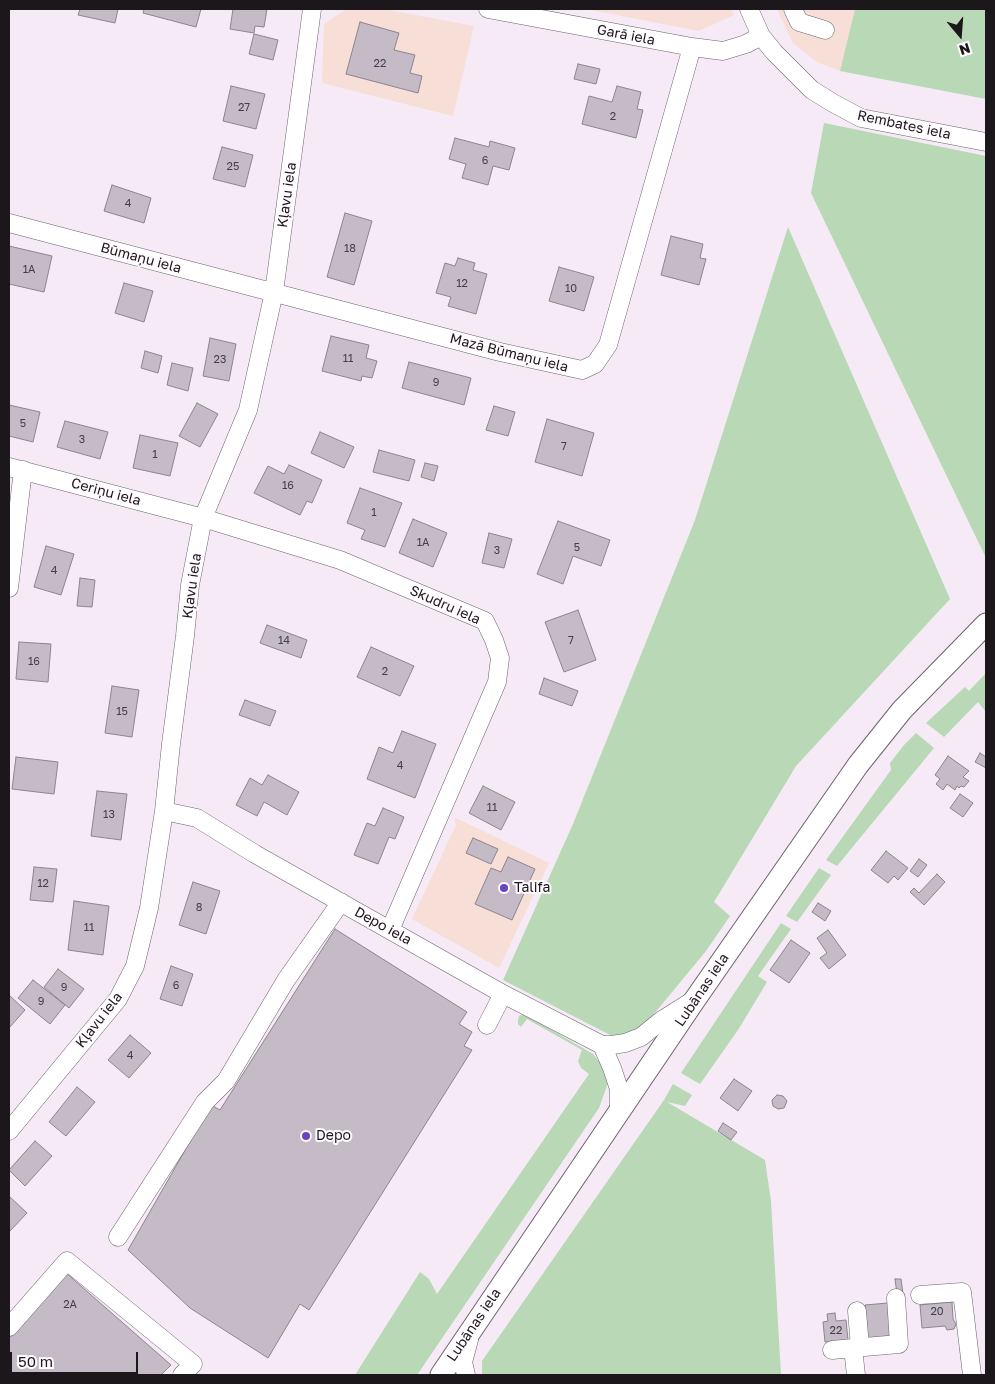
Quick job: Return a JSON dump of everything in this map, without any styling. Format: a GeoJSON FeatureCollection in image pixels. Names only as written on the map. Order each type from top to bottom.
{"type":"FeatureCollection","features":[{"type":"Feature","properties":{"kind":"main road","name":"Lubānas iela"},"geometry":{"type":"LineString","coordinates":[[440,1375],[696,998],[858,765],[902,710],[986,624]]}},
{"type":"Feature","properties":{"kind":"street","name":"Kļavu iela"},"geometry":{"type":"LineString","coordinates":[[9,1131],[118,999],[135,966],[149,908],[164,811],[170,744],[190,585],[203,518],[248,410],[274,292],[312,9]]}},
{"type":"Feature","properties":{"kind":"street","name":"Rembates iela"},"geometry":{"type":"LineString","coordinates":[[749,9],[761,36],[774,52],[812,90],[832,103],[861,118],[986,142]]}},
{"type":"Feature","properties":{"kind":"street"},"geometry":{"type":"LineString","coordinates":[[793,9],[799,22],[825,30]]}},
{"type":"Feature","properties":{"kind":"street","name":"Garā iela"},"geometry":{"type":"LineString","coordinates":[[496,10],[692,47],[723,51],[746,44],[761,36]]}},
{"type":"Feature","properties":{"kind":"street","name":"Mazā Būmaņu iela"},"geometry":{"type":"LineString","coordinates":[[274,292],[559,366],[582,370],[595,364],[608,345],[692,47]]}},
{"type":"Feature","properties":{"kind":"street","name":"Būmaņu iela"},"geometry":{"type":"LineString","coordinates":[[9,223],[274,292]]}},
{"type":"Feature","properties":{"kind":"street"},"geometry":{"type":"LineString","coordinates":[[9,588],[16,469]]}},
{"type":"Feature","properties":{"kind":"street","name":"Ceriņu iela"},"geometry":{"type":"LineString","coordinates":[[16,469],[203,518]]}},
{"type":"Feature","properties":{"kind":"street","name":"Skudru iela"},"geometry":{"type":"LineString","coordinates":[[203,518],[349,564],[485,621],[494,640],[500,658],[497,682],[390,930]]}},
{"type":"Feature","properties":{"kind":"street","name":"Depo iela"},"geometry":{"type":"LineString","coordinates":[[164,811],[197,818],[255,854],[504,994],[602,1044]]}},
{"type":"Feature","properties":{"kind":"street"},"geometry":{"type":"LineString","coordinates":[[118,1237],[205,1102],[226,1081],[286,980],[341,902]]}},
{"type":"Feature","properties":{"kind":"street"},"geometry":{"type":"LineString","coordinates":[[487,1026],[504,994]]}},
{"type":"Feature","properties":{"kind":"street"},"geometry":{"type":"LineString","coordinates":[[619,1112],[619,1089],[602,1044],[625,1043],[641,1037],[662,1020],[696,998]]}},
{"type":"Feature","properties":{"kind":"street"},"geometry":{"type":"LineString","coordinates":[[9,1326],[67,1261],[193,1364],[182,1375]]}},
{"type":"Feature","properties":{"kind":"street"},"geometry":{"type":"LineString","coordinates":[[920,1295],[962,1292],[972,1375]]}},
{"type":"Feature","properties":{"kind":"street"},"geometry":{"type":"LineString","coordinates":[[832,1350],[899,1344],[896,1298]]}},
{"type":"Feature","properties":{"kind":"street"},"geometry":{"type":"LineString","coordinates":[[856,1375],[857,1311]]}},
{"type":"Feature","properties":{"kind":"street"},"geometry":{"type":"LineString","coordinates":[[466,1375],[463,1362],[472,1330]]}},
{"type":"Feature","properties":{"kind":"shaded area"},"geometry":{"type":"Polygon","coordinates":[[[347,9],[383,9],[474,26],[453,116],[322,83],[324,24],[347,9]]]}},
{"type":"Feature","properties":{"kind":"shaded area"},"geometry":{"type":"Polygon","coordinates":[[[586,9],[731,9],[734,15],[699,31],[586,9]]]}},
{"type":"Feature","properties":{"kind":"shaded area"},"geometry":{"type":"Polygon","coordinates":[[[777,9],[855,9],[840,71],[817,62],[793,43],[777,9]]]}},
{"type":"Feature","properties":{"kind":"shaded area"},"geometry":{"type":"Polygon","coordinates":[[[454,817],[549,863],[499,968],[412,919],[456,825],[454,817]]]}},
{"type":"Feature","properties":{"kind":"green space"},"geometry":{"type":"Polygon","coordinates":[[[855,9],[986,9],[986,99],[840,71],[855,9]]]}},
{"type":"Feature","properties":{"kind":"green space"},"geometry":{"type":"Polygon","coordinates":[[[824,123],[986,156],[986,558],[811,193],[824,123]]]}},
{"type":"Feature","properties":{"kind":"green space"},"geometry":{"type":"Polygon","coordinates":[[[788,227],[950,599],[796,766],[714,902],[730,916],[706,951],[644,1026],[616,1038],[503,980],[573,824],[695,520],[788,227]]]}},
{"type":"Feature","properties":{"kind":"green space"},"geometry":{"type":"Polygon","coordinates":[[[986,673],[986,712],[978,702],[944,737],[926,723],[965,687],[969,691],[986,673]]]}},
{"type":"Feature","properties":{"kind":"green space"},"geometry":{"type":"Polygon","coordinates":[[[916,733],[934,748],[837,866],[826,860],[891,770],[890,763],[916,733]]]}},
{"type":"Feature","properties":{"kind":"green space"},"geometry":{"type":"Polygon","coordinates":[[[819,868],[831,875],[797,922],[786,916],[819,868]]]}},
{"type":"Feature","properties":{"kind":"green space"},"geometry":{"type":"Polygon","coordinates":[[[781,923],[791,929],[758,976],[767,982],[738,1030],[700,1084],[681,1073],[781,923]]]}},
{"type":"Feature","properties":{"kind":"green space"},"geometry":{"type":"Polygon","coordinates":[[[521,1015],[526,1015],[593,1054],[601,1064],[609,1080],[599,1108],[417,1375],[355,1375],[420,1272],[429,1279],[437,1294],[589,1074],[581,1068],[578,1061],[582,1050],[527,1019],[521,1027],[518,1024],[518,1020],[521,1015]]]}},
{"type":"Feature","properties":{"kind":"green space"},"geometry":{"type":"Polygon","coordinates":[[[673,1084],[692,1095],[685,1106],[667,1102],[765,1160],[771,1201],[781,1375],[482,1375],[482,1361],[664,1100],[673,1084]]]}},
{"type":"Feature","properties":{"kind":"building"},"geometry":{"type":"Polygon","coordinates":[[[80,9],[118,9],[115,23],[78,15],[80,9]]]}},
{"type":"Feature","properties":{"kind":"building"},"geometry":{"type":"Polygon","coordinates":[[[144,9],[201,9],[196,27],[143,13],[144,9]]]}},
{"type":"Feature","properties":{"kind":"building"},"geometry":{"type":"Polygon","coordinates":[[[233,9],[267,9],[264,27],[255,26],[254,33],[230,29],[233,9]]]}},
{"type":"Feature","properties":{"kind":"building"},"geometry":{"type":"Polygon","coordinates":[[[360,22],[399,33],[394,50],[415,55],[410,73],[422,76],[418,93],[346,74],[360,22]]]}},
{"type":"Feature","properties":{"kind":"building"},"geometry":{"type":"Polygon","coordinates":[[[254,34],[278,40],[273,60],[249,54],[254,34]]]}},
{"type":"Feature","properties":{"kind":"building"},"geometry":{"type":"Polygon","coordinates":[[[578,64],[600,69],[596,84],[574,79],[578,64]]]}},
{"type":"Feature","properties":{"kind":"building"},"geometry":{"type":"Polygon","coordinates":[[[231,86],[265,94],[256,129],[223,121],[231,86]]]}},
{"type":"Feature","properties":{"kind":"building"},"geometry":{"type":"Polygon","coordinates":[[[617,86],[641,92],[637,109],[643,110],[636,138],[582,124],[589,96],[612,102],[617,86]]]}},
{"type":"Feature","properties":{"kind":"building"},"geometry":{"type":"Polygon","coordinates":[[[455,138],[489,147],[490,141],[515,148],[509,170],[493,166],[488,185],[462,178],[466,164],[449,159],[455,138]]]}},
{"type":"Feature","properties":{"kind":"building"},"geometry":{"type":"Polygon","coordinates":[[[222,147],[253,155],[245,187],[213,179],[222,147]]]}},
{"type":"Feature","properties":{"kind":"building"},"geometry":{"type":"Polygon","coordinates":[[[112,185],[151,198],[144,223],[104,211],[112,185]]]}},
{"type":"Feature","properties":{"kind":"building"},"geometry":{"type":"Polygon","coordinates":[[[345,213],[372,221],[354,285],[327,277],[345,213]]]}},
{"type":"Feature","properties":{"kind":"building"},"geometry":{"type":"Polygon","coordinates":[[[671,236],[703,244],[700,258],[706,259],[699,285],[661,275],[671,236]]]}},
{"type":"Feature","properties":{"kind":"building"},"geometry":{"type":"Polygon","coordinates":[[[9,246],[52,256],[44,292],[9,284],[9,246]]]}},
{"type":"Feature","properties":{"kind":"building"},"geometry":{"type":"Polygon","coordinates":[[[458,258],[475,263],[473,270],[487,274],[476,314],[448,306],[451,297],[436,293],[445,263],[455,266],[458,258]]]}},
{"type":"Feature","properties":{"kind":"building"},"geometry":{"type":"Polygon","coordinates":[[[559,267],[594,277],[584,311],[549,301],[559,267]]]}},
{"type":"Feature","properties":{"kind":"building"},"geometry":{"type":"Polygon","coordinates":[[[124,283],[153,291],[144,322],[115,313],[124,283]]]}},
{"type":"Feature","properties":{"kind":"building"},"geometry":{"type":"Polygon","coordinates":[[[331,336],[369,345],[366,358],[377,361],[372,378],[362,376],[361,381],[322,371],[331,336]]]}},
{"type":"Feature","properties":{"kind":"building"},"geometry":{"type":"Polygon","coordinates":[[[210,338],[236,344],[229,381],[203,376],[210,338]]]}},
{"type":"Feature","properties":{"kind":"building"},"geometry":{"type":"Polygon","coordinates":[[[145,351],[162,356],[158,373],[141,368],[145,351]]]}},
{"type":"Feature","properties":{"kind":"building"},"geometry":{"type":"Polygon","coordinates":[[[409,362],[471,378],[464,405],[402,388],[409,362]]]}},
{"type":"Feature","properties":{"kind":"building"},"geometry":{"type":"Polygon","coordinates":[[[172,363],[193,368],[188,391],[167,385],[172,363]]]}},
{"type":"Feature","properties":{"kind":"building"},"geometry":{"type":"Polygon","coordinates":[[[197,403],[218,414],[200,447],[179,436],[197,403]]]}},
{"type":"Feature","properties":{"kind":"building"},"geometry":{"type":"Polygon","coordinates":[[[9,405],[40,412],[33,442],[9,436],[9,405]]]}},
{"type":"Feature","properties":{"kind":"building"},"geometry":{"type":"Polygon","coordinates":[[[494,406],[515,412],[508,436],[486,430],[494,406]]]}},
{"type":"Feature","properties":{"kind":"building"},"geometry":{"type":"Polygon","coordinates":[[[547,419],[594,433],[582,476],[535,462],[547,419]]]}},
{"type":"Feature","properties":{"kind":"building"},"geometry":{"type":"Polygon","coordinates":[[[65,421],[108,432],[100,459],[57,447],[65,421]]]}},
{"type":"Feature","properties":{"kind":"building"},"geometry":{"type":"Polygon","coordinates":[[[320,432],[354,447],[344,468],[311,453],[320,432]]]}},
{"type":"Feature","properties":{"kind":"building"},"geometry":{"type":"Polygon","coordinates":[[[140,435],[178,443],[170,476],[133,468],[140,435]]]}},
{"type":"Feature","properties":{"kind":"building"},"geometry":{"type":"Polygon","coordinates":[[[379,450],[415,460],[409,481],[373,472],[379,450]]]}},
{"type":"Feature","properties":{"kind":"building"},"geometry":{"type":"Polygon","coordinates":[[[425,463],[438,466],[434,481],[421,477],[425,463]]]}},
{"type":"Feature","properties":{"kind":"building"},"geometry":{"type":"Polygon","coordinates":[[[289,465],[322,480],[312,503],[307,501],[300,515],[254,493],[268,466],[284,474],[289,465]]]}},
{"type":"Feature","properties":{"kind":"building"},"geometry":{"type":"Polygon","coordinates":[[[360,488],[402,503],[385,547],[361,539],[365,530],[347,523],[360,488]]]}},
{"type":"Feature","properties":{"kind":"building"},"geometry":{"type":"Polygon","coordinates":[[[413,519],[447,533],[433,567],[399,553],[413,519]]]}},
{"type":"Feature","properties":{"kind":"building"},"geometry":{"type":"Polygon","coordinates":[[[558,521],[610,540],[601,566],[573,556],[563,584],[537,574],[558,521]]]}},
{"type":"Feature","properties":{"kind":"building"},"geometry":{"type":"Polygon","coordinates":[[[489,533],[512,539],[504,568],[482,563],[489,533]]]}},
{"type":"Feature","properties":{"kind":"building"},"geometry":{"type":"Polygon","coordinates":[[[46,546],[74,554],[61,595],[34,587],[46,546]]]}},
{"type":"Feature","properties":{"kind":"building"},"geometry":{"type":"Polygon","coordinates":[[[80,578],[95,580],[92,607],[77,606],[80,578]]]}},
{"type":"Feature","properties":{"kind":"building"},"geometry":{"type":"Polygon","coordinates":[[[578,610],[596,660],[564,672],[545,622],[578,610]]]}},
{"type":"Feature","properties":{"kind":"building"},"geometry":{"type":"Polygon","coordinates":[[[267,625],[307,640],[301,658],[260,643],[267,625]]]}},
{"type":"Feature","properties":{"kind":"building"},"geometry":{"type":"Polygon","coordinates":[[[19,642],[51,644],[48,682],[16,679],[19,642]]]}},
{"type":"Feature","properties":{"kind":"building"},"geometry":{"type":"Polygon","coordinates":[[[371,647],[414,666],[400,696],[357,677],[371,647]]]}},
{"type":"Feature","properties":{"kind":"building"},"geometry":{"type":"Polygon","coordinates":[[[544,678],[578,691],[572,706],[539,694],[544,678]]]}},
{"type":"Feature","properties":{"kind":"building"},"geometry":{"type":"Polygon","coordinates":[[[112,686],[139,690],[132,737],[105,733],[112,686]]]}},
{"type":"Feature","properties":{"kind":"building"},"geometry":{"type":"Polygon","coordinates":[[[245,700],[276,711],[270,726],[239,715],[245,700]]]}},
{"type":"Feature","properties":{"kind":"building"},"geometry":{"type":"Polygon","coordinates":[[[402,731],[436,744],[415,798],[367,779],[379,747],[393,753],[402,731]]]}},
{"type":"Feature","properties":{"kind":"building"},"geometry":{"type":"Polygon","coordinates":[[[980,753],[986,757],[986,768],[975,762],[980,753]]]}},
{"type":"Feature","properties":{"kind":"building"},"geometry":{"type":"Polygon","coordinates":[[[948,756],[969,771],[963,777],[969,781],[964,787],[961,786],[959,788],[957,786],[955,790],[947,784],[943,790],[936,784],[940,779],[935,775],[948,756]]]}},
{"type":"Feature","properties":{"kind":"building"},"geometry":{"type":"Polygon","coordinates":[[[16,757],[58,762],[54,794],[12,789],[16,757]]]}},
{"type":"Feature","properties":{"kind":"building"},"geometry":{"type":"Polygon","coordinates":[[[268,775],[299,792],[287,815],[264,802],[257,816],[236,805],[250,778],[262,785],[268,775]]]}},
{"type":"Feature","properties":{"kind":"building"},"geometry":{"type":"Polygon","coordinates":[[[483,786],[515,802],[501,830],[469,813],[483,786]]]}},
{"type":"Feature","properties":{"kind":"building"},"geometry":{"type":"Polygon","coordinates":[[[97,791],[127,794],[121,840],[91,836],[97,791]]]}},
{"type":"Feature","properties":{"kind":"building"},"geometry":{"type":"Polygon","coordinates":[[[960,794],[973,803],[963,817],[950,808],[960,794]]]}},
{"type":"Feature","properties":{"kind":"building"},"geometry":{"type":"Polygon","coordinates":[[[383,808],[404,817],[395,839],[389,837],[378,864],[354,855],[367,823],[375,826],[383,808]]]}},
{"type":"Feature","properties":{"kind":"building"},"geometry":{"type":"Polygon","coordinates":[[[473,838],[498,849],[491,864],[466,853],[473,838]]]}},
{"type":"Feature","properties":{"kind":"building"},"geometry":{"type":"Polygon","coordinates":[[[886,851],[908,868],[898,880],[894,876],[888,883],[871,870],[886,851]]]}},
{"type":"Feature","properties":{"kind":"building","name":"Talifa"},"geometry":{"type":"Polygon","coordinates":[[[508,857],[535,869],[512,920],[475,904],[491,868],[501,872],[508,857]]]}},
{"type":"Feature","properties":{"kind":"building"},"geometry":{"type":"Polygon","coordinates":[[[919,859],[927,865],[918,877],[910,871],[919,859]]]}},
{"type":"Feature","properties":{"kind":"building"},"geometry":{"type":"Polygon","coordinates":[[[34,867],[57,869],[53,902],[30,900],[34,867]]]}},
{"type":"Feature","properties":{"kind":"building"},"geometry":{"type":"Polygon","coordinates":[[[937,874],[945,882],[924,905],[910,892],[914,888],[919,893],[937,874]]]}},
{"type":"Feature","properties":{"kind":"building"},"geometry":{"type":"Polygon","coordinates":[[[193,882],[220,891],[206,934],[179,925],[193,882]]]}},
{"type":"Feature","properties":{"kind":"building"},"geometry":{"type":"Polygon","coordinates":[[[74,901],[109,906],[103,955],[68,950],[74,901]]]}},
{"type":"Feature","properties":{"kind":"building"},"geometry":{"type":"Polygon","coordinates":[[[818,903],[831,911],[825,921],[812,912],[818,903]]]}},
{"type":"Feature","properties":{"kind":"building","name":"Depo"},"geometry":{"type":"Polygon","coordinates":[[[335,929],[467,1012],[459,1024],[472,1032],[464,1046],[472,1050],[309,1310],[300,1304],[268,1358],[190,1308],[128,1250],[211,1105],[220,1110],[335,929]]]}},
{"type":"Feature","properties":{"kind":"building"},"geometry":{"type":"Polygon","coordinates":[[[828,930],[846,955],[829,969],[820,958],[827,953],[817,938],[828,930]]]}},
{"type":"Feature","properties":{"kind":"building"},"geometry":{"type":"Polygon","coordinates":[[[791,940],[810,953],[789,983],[770,970],[791,940]]]}},
{"type":"Feature","properties":{"kind":"building"},"geometry":{"type":"Polygon","coordinates":[[[171,966],[193,974],[182,1006],[160,999],[171,966]]]}},
{"type":"Feature","properties":{"kind":"building"},"geometry":{"type":"Polygon","coordinates":[[[58,969],[84,989],[69,1008],[44,987],[58,969]]]}},
{"type":"Feature","properties":{"kind":"building"},"geometry":{"type":"Polygon","coordinates":[[[33,980],[65,1005],[50,1024],[18,998],[33,980]]]}},
{"type":"Feature","properties":{"kind":"building"},"geometry":{"type":"Polygon","coordinates":[[[9,995],[25,1010],[9,1028],[9,995]]]}},
{"type":"Feature","properties":{"kind":"building"},"geometry":{"type":"Polygon","coordinates":[[[130,1035],[151,1053],[129,1078],[108,1060],[130,1035]]]}},
{"type":"Feature","properties":{"kind":"building"},"geometry":{"type":"Polygon","coordinates":[[[734,1079],[752,1091],[738,1111],[720,1098],[734,1079]]]}},
{"type":"Feature","properties":{"kind":"building"},"geometry":{"type":"Polygon","coordinates":[[[77,1087],[95,1102],[66,1136],[49,1122],[77,1087]]]}},
{"type":"Feature","properties":{"kind":"building"},"geometry":{"type":"Polygon","coordinates":[[[777,1095],[783,1096],[787,1101],[784,1108],[778,1109],[773,1106],[772,1100],[777,1095]]]}},
{"type":"Feature","properties":{"kind":"building"},"geometry":{"type":"Polygon","coordinates":[[[723,1123],[737,1132],[731,1140],[718,1131],[723,1123]]]}},
{"type":"Feature","properties":{"kind":"building"},"geometry":{"type":"Polygon","coordinates":[[[35,1141],[52,1156],[25,1186],[9,1170],[35,1141]]]}},
{"type":"Feature","properties":{"kind":"building"},"geometry":{"type":"Polygon","coordinates":[[[9,1196],[27,1213],[9,1232],[9,1196]]]}},
{"type":"Feature","properties":{"kind":"building"},"geometry":{"type":"Polygon","coordinates":[[[66,1273],[171,1365],[161,1375],[9,1375],[9,1338],[66,1273]]]}},
{"type":"Feature","properties":{"kind":"building"},"geometry":{"type":"Polygon","coordinates":[[[895,1279],[901,1279],[903,1294],[897,1294],[895,1279]]]}},
{"type":"Feature","properties":{"kind":"building"},"geometry":{"type":"Polygon","coordinates":[[[952,1302],[953,1319],[956,1324],[954,1329],[947,1330],[945,1326],[922,1328],[920,1305],[952,1302]]]}},
{"type":"Feature","properties":{"kind":"building"},"geometry":{"type":"Polygon","coordinates":[[[888,1303],[892,1339],[868,1341],[865,1305],[888,1303]]]}},
{"type":"Feature","properties":{"kind":"building"},"geometry":{"type":"Polygon","coordinates":[[[835,1313],[836,1321],[846,1320],[848,1340],[825,1342],[823,1322],[828,1321],[827,1314],[835,1313]]]}},
{"type":"Feature","properties":{"kind":"place","name":"Talifa"},"geometry":{"type":"Point","coordinates":[504,888]}},
{"type":"Feature","properties":{"kind":"place","name":"Depo"},"geometry":{"type":"Point","coordinates":[306,1136]}}]}
